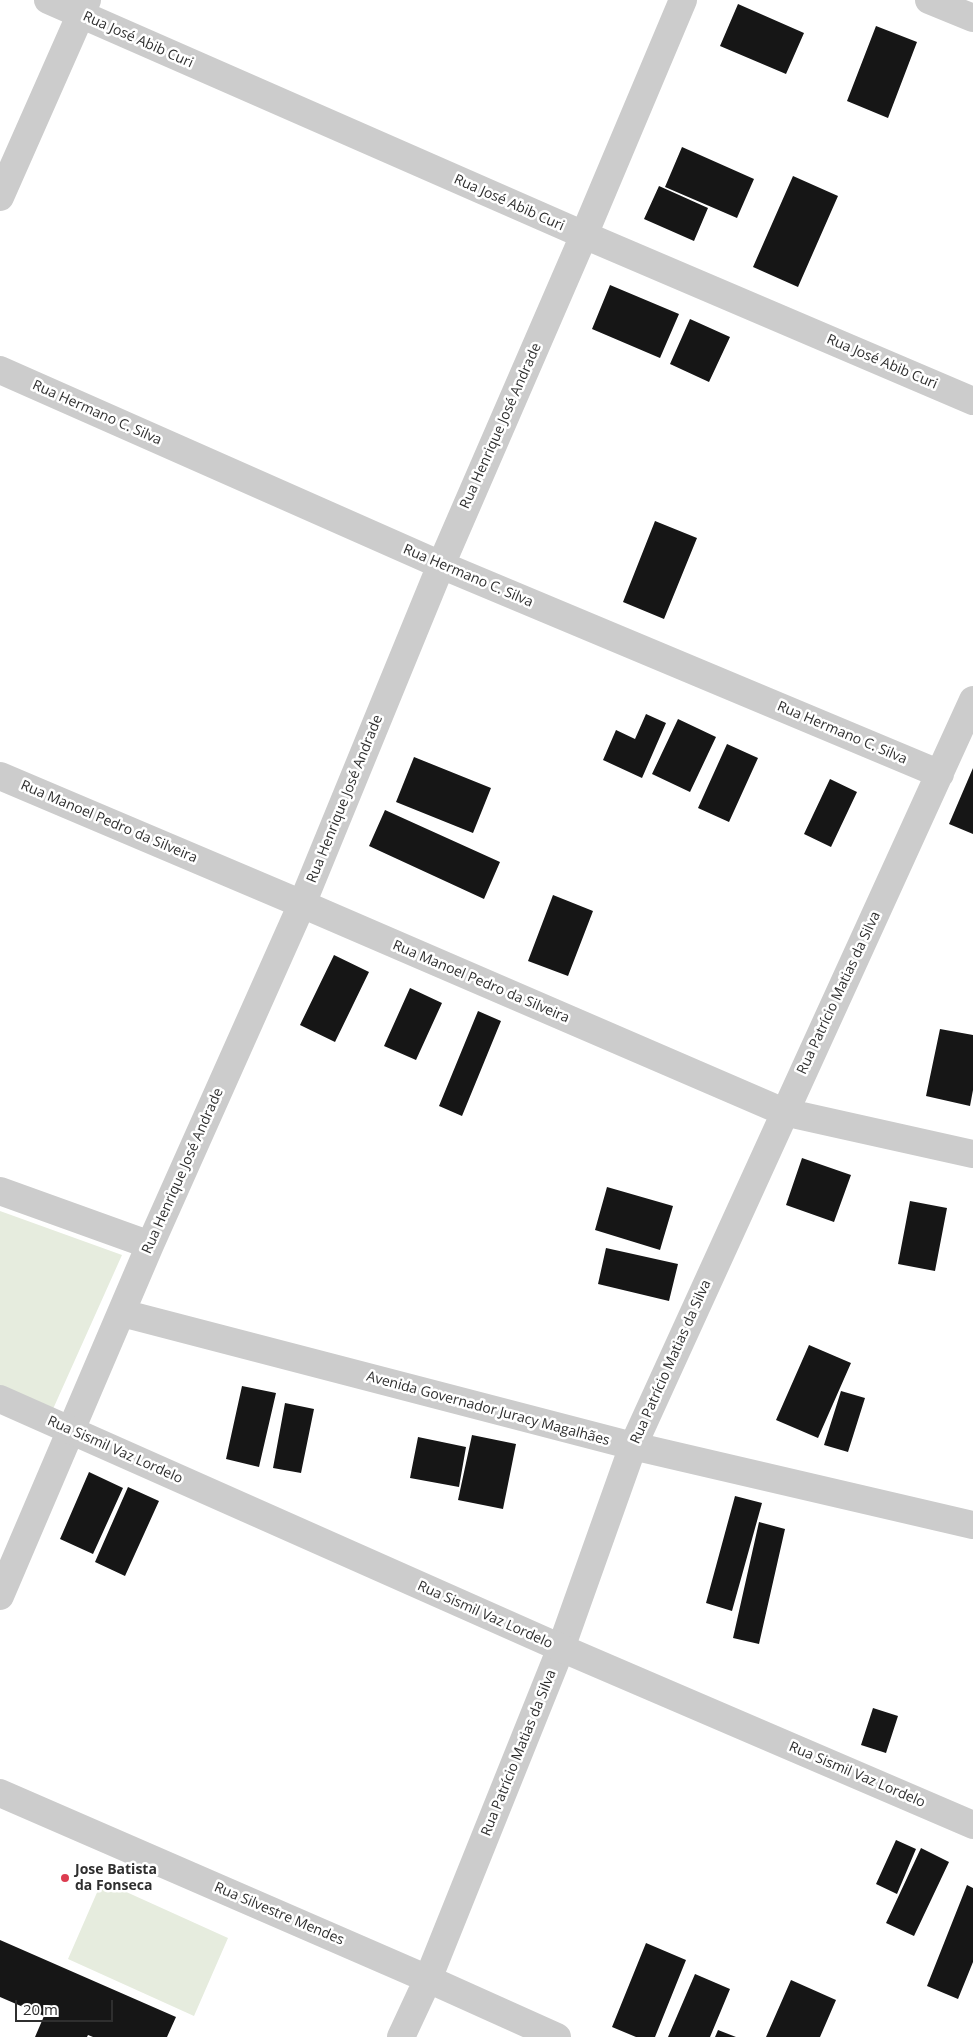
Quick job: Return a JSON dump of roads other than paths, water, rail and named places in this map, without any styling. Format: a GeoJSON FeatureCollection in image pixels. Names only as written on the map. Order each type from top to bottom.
{"type":"FeatureCollection","features":[{"type":"Feature","properties":{"kind":"street","name":"Rua José Abib Curi"},"geometry":{"type":"LineString","coordinates":[[48,0],[83,7],[584,236],[973,401]]}},
{"type":"Feature","properties":{"kind":"street","name":"Rua Henrique José Andrade"},"geometry":{"type":"LineString","coordinates":[[0,1596],[150,1245],[302,904],[441,565],[584,236],[683,0]]}},
{"type":"Feature","properties":{"kind":"street"},"geometry":{"type":"LineString","coordinates":[[929,0],[973,18]]}},
{"type":"Feature","properties":{"kind":"street"},"geometry":{"type":"LineString","coordinates":[[0,197],[83,7]]}},
{"type":"Feature","properties":{"kind":"street","name":"Rua Hermano C. Silva"},"geometry":{"type":"LineString","coordinates":[[0,370],[441,565],[940,774]]}},
{"type":"Feature","properties":{"kind":"street","name":"Rua Patrício Matias da Silva"},"geometry":{"type":"LineString","coordinates":[[402,2037],[428,1979],[561,1648],[633,1446],[973,700]]}},
{"type":"Feature","properties":{"kind":"street","name":"Rua Manoel Pedro da Silveira"},"geometry":{"type":"LineString","coordinates":[[0,776],[784,1112],[973,1154]]}},
{"type":"Feature","properties":{"kind":"street"},"geometry":{"type":"LineString","coordinates":[[0,1191],[150,1245]]}},
{"type":"Feature","properties":{"kind":"street","name":"Avenida Governador Juracy Magalhães"},"geometry":{"type":"LineString","coordinates":[[122,1313],[633,1446],[973,1525]]}},
{"type":"Feature","properties":{"kind":"street","name":"Rua Sismil Vaz Lordelo"},"geometry":{"type":"LineString","coordinates":[[0,1399],[561,1648],[973,1825]]}},
{"type":"Feature","properties":{"kind":"street","name":"Rua Silvestre Mendes"},"geometry":{"type":"LineString","coordinates":[[0,1793],[557,2037]]}},
{"type":"Feature","properties":{"kind":"place","name":"Jose Batista da Fonseca"},"geometry":{"type":"Point","coordinates":[65,1878]}}]}
